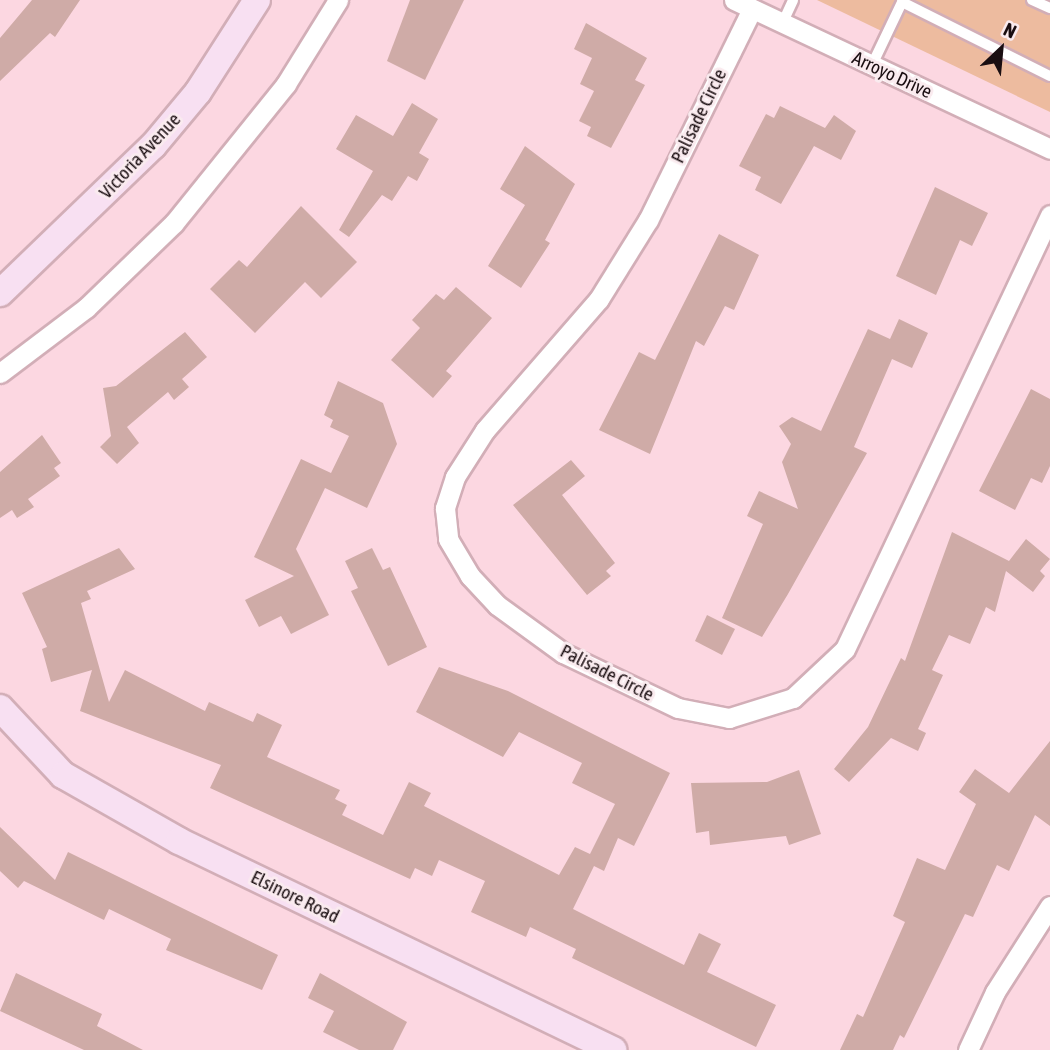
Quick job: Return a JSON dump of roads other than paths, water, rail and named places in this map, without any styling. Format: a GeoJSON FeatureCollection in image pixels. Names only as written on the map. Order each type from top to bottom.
{"type":"FeatureCollection","features":[{"type":"Feature","properties":{"kind":"street","name":"Victoria Avenue"},"geometry":{"type":"LineString","coordinates":[[0,293],[153,146],[198,92],[257,0]]}},
{"type":"Feature","properties":{"kind":"street"},"geometry":{"type":"LineString","coordinates":[[0,373],[86,308],[174,223],[286,84],[338,0]]}},
{"type":"Feature","properties":{"kind":"street","name":"Arroyo Drive"},"geometry":{"type":"LineString","coordinates":[[734,0],[1050,149]]}},
{"type":"Feature","properties":{"kind":"street","name":"Palisade Circle"},"geometry":{"type":"LineString","coordinates":[[752,9],[648,220],[599,299],[485,430],[455,477],[445,508],[448,539],[470,576],[497,605],[563,653],[678,708],[729,718],[793,698],[845,649],[1050,215]]}},
{"type":"Feature","properties":{"kind":"street","name":"Elsinore Road"},"geometry":{"type":"LineString","coordinates":[[0,708],[63,775],[178,841],[613,1050]]}},
{"type":"Feature","properties":{"kind":"street"},"geometry":{"type":"LineString","coordinates":[[968,1050],[995,992],[1050,906]]}},
{"type":"Feature","properties":{"kind":"lane"},"geometry":{"type":"LineString","coordinates":[[782,24],[793,0]]}},
{"type":"Feature","properties":{"kind":"lane"},"geometry":{"type":"LineString","coordinates":[[1032,0],[1050,8]]}},
{"type":"Feature","properties":{"kind":"lane"},"geometry":{"type":"LineString","coordinates":[[872,65],[901,1],[1050,76]]}}]}
